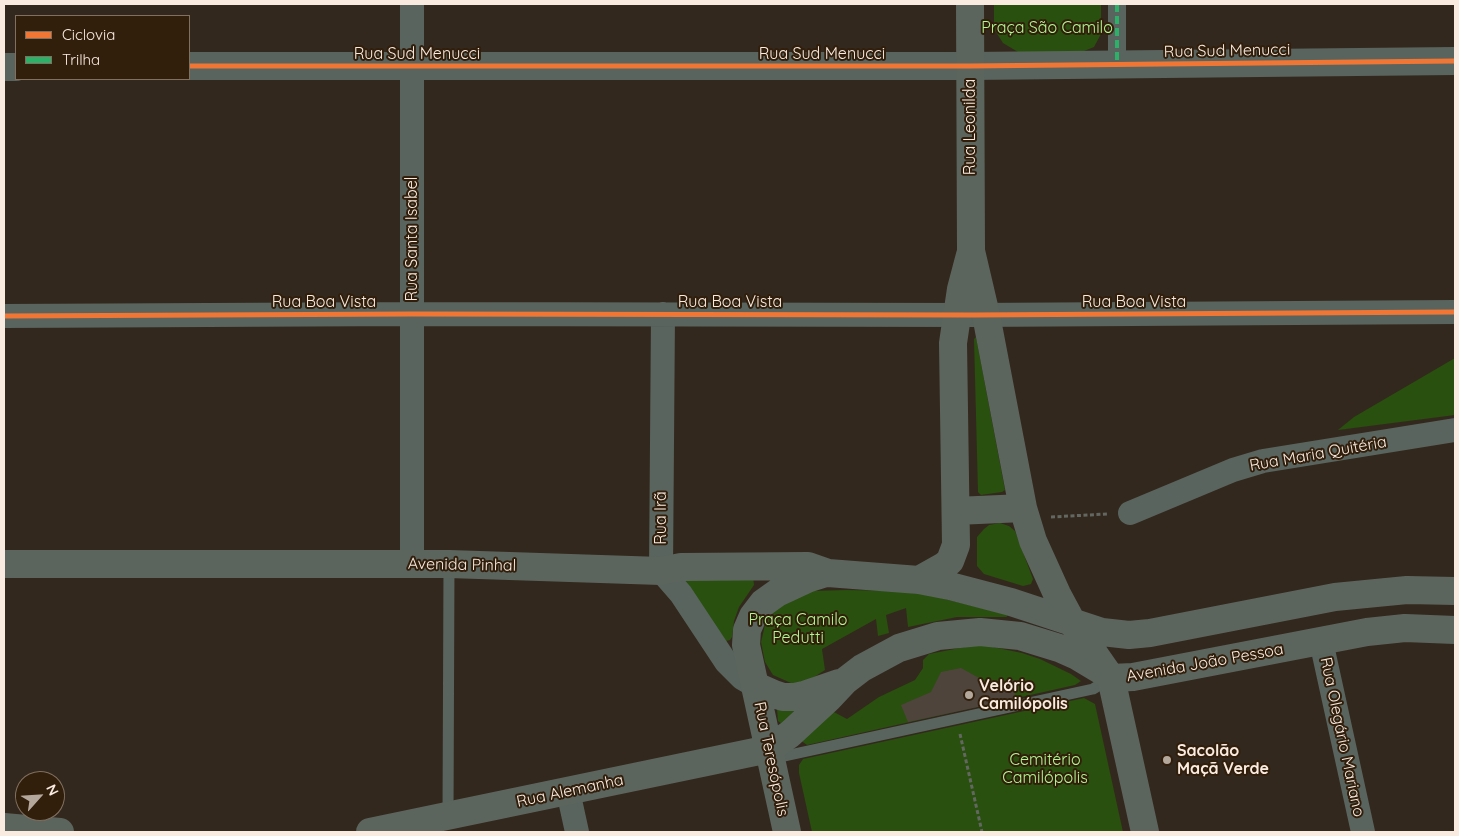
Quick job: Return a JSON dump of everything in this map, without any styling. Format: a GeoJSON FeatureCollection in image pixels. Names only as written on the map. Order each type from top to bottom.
{"type":"FeatureCollection","features":[{"type":"Feature","properties":{"kind":"main road","name":"Rua Leonilda"},"geometry":{"type":"LineString","coordinates":[[970,4],[971,251],[986,315]]}},
{"type":"Feature","properties":{"kind":"main road","name":"Rua Leonilda"},"geometry":{"type":"LineString","coordinates":[[956,315],[971,251]]}},
{"type":"Feature","properties":{"kind":"main road"},"geometry":{"type":"LineString","coordinates":[[919,580],[937,571],[950,561],[956,545],[953,343],[956,315]]}},
{"type":"Feature","properties":{"kind":"main road"},"geometry":{"type":"LineString","coordinates":[[986,315],[1024,513],[1042,562],[1072,622]]}},
{"type":"Feature","properties":{"kind":"main road"},"geometry":{"type":"LineString","coordinates":[[956,511],[1024,513]]}},
{"type":"Feature","properties":{"kind":"main road","name":"Avenida Pinhal"},"geometry":{"type":"LineString","coordinates":[[4,564],[412,563],[661,571],[681,567],[808,566],[828,573],[919,580]]}},
{"type":"Feature","properties":{"kind":"main road","name":"Rua Teresópolis"},"geometry":{"type":"LineString","coordinates":[[787,832],[746,646],[747,630],[753,616],[763,603],[777,593],[807,579],[828,573]]}},
{"type":"Feature","properties":{"kind":"main road"},"geometry":{"type":"LineString","coordinates":[[919,580],[981,594],[1102,632],[1129,635],[1150,633],[1335,597],[1407,590],[1455,591]]}},
{"type":"Feature","properties":{"kind":"main road","name":"Avenida João Pessoa"},"geometry":{"type":"LineString","coordinates":[[1072,622],[1111,678],[1133,677],[1367,632],[1404,628],[1455,630]]}},
{"type":"Feature","properties":{"kind":"main road"},"geometry":{"type":"LineString","coordinates":[[770,754],[845,681],[874,661],[905,646],[938,636],[980,632],[1000,633],[1040,641],[1077,656],[1111,678],[1145,832]]}},
{"type":"Feature","properties":{"kind":"main road"},"geometry":{"type":"LineString","coordinates":[[756,686],[779,696],[794,697],[845,681]]}},
{"type":"Feature","properties":{"kind":"main road","name":"Rua Alemanha"},"geometry":{"type":"LineString","coordinates":[[370,832],[568,791],[770,754]]}},
{"type":"Feature","properties":{"kind":"main road"},"geometry":{"type":"LineString","coordinates":[[4,827],[60,832]]}},
{"type":"Feature","properties":{"kind":"street","name":"Rua Santa Isabel"},"geometry":{"type":"LineString","coordinates":[[412,4],[412,563]]}},
{"type":"Feature","properties":{"kind":"street"},"geometry":{"type":"LineString","coordinates":[[1117,4],[1117,65]]}},
{"type":"Feature","properties":{"kind":"street","name":"Rua Sud Menucci"},"geometry":{"type":"LineString","coordinates":[[190,66],[970,66],[1455,61]]}},
{"type":"Feature","properties":{"kind":"street","name":"Rua Boa Vista"},"geometry":{"type":"LineString","coordinates":[[4,316],[412,314],[986,315],[1455,312]]}},
{"type":"Feature","properties":{"kind":"street","name":"Rua Irã"},"geometry":{"type":"LineString","coordinates":[[661,571],[662,314]]}},
{"type":"Feature","properties":{"kind":"street","name":"Rua Maria Quitéria"},"geometry":{"type":"LineString","coordinates":[[1130,513],[1226,473],[1263,461],[1455,430]]}},
{"type":"Feature","properties":{"kind":"street"},"geometry":{"type":"LineString","coordinates":[[661,571],[681,594],[726,662],[742,678],[756,686]]}},
{"type":"Feature","properties":{"kind":"street","name":"Rua Olegário Mariano"},"geometry":{"type":"LineString","coordinates":[[1321,642],[1363,832]]}},
{"type":"Feature","properties":{"kind":"street"},"geometry":{"type":"LineString","coordinates":[[568,791],[576,832]]}},
{"type":"Feature","properties":{"kind":"lane"},"geometry":{"type":"LineString","coordinates":[[448,815],[449,564]]}},
{"type":"Feature","properties":{"kind":"lane"},"geometry":{"type":"LineString","coordinates":[[770,754],[957,719],[1093,689],[1111,678]]}},
{"type":"Feature","properties":{"kind":"path"},"geometry":{"type":"LineString","coordinates":[[1024,513],[1130,513]]}},
{"type":"Feature","properties":{"kind":"path"},"geometry":{"type":"LineString","coordinates":[[957,719],[982,832]]}},
{"type":"Feature","properties":{"kind":"green space","name":"Praça São Camilo"},"geometry":{"type":"Polygon","coordinates":[[[994,4],[1101,4],[1101,34],[1094,47],[1079,53],[1018,52],[1003,43],[994,29],[994,4]]]}},
{"type":"Feature","properties":{"kind":"green space"},"geometry":{"type":"Polygon","coordinates":[[[976,337],[1005,490],[981,495],[978,492],[974,339],[976,337]]]}},
{"type":"Feature","properties":{"kind":"green space"},"geometry":{"type":"Polygon","coordinates":[[[1455,358],[1455,415],[1338,430],[1354,417],[1455,358]]]}},
{"type":"Feature","properties":{"kind":"green space"},"geometry":{"type":"Polygon","coordinates":[[[1000,523],[1009,526],[1015,531],[1033,579],[1031,584],[1023,586],[984,574],[977,566],[977,537],[989,525],[1000,523]]]}},
{"type":"Feature","properties":{"kind":"green space"},"geometry":{"type":"Polygon","coordinates":[[[684,576],[753,577],[754,585],[739,607],[730,640],[726,641],[684,582],[684,576]]]}},
{"type":"Feature","properties":{"kind":"green space","name":"Praça Camilo Pedutti"},"geometry":{"type":"Polygon","coordinates":[[[810,591],[894,591],[929,595],[1009,615],[1006,617],[957,617],[908,627],[906,608],[886,615],[889,633],[878,636],[876,619],[822,649],[825,670],[811,679],[799,683],[791,683],[773,675],[765,662],[761,642],[765,625],[772,611],[810,591]]]}},
{"type":"Feature","properties":{"kind":"green space"},"geometry":{"type":"Polygon","coordinates":[[[970,646],[988,646],[1022,653],[1040,659],[1081,681],[1075,685],[807,745],[800,740],[832,711],[847,719],[879,697],[915,680],[923,668],[923,660],[929,654],[970,646]]]}},
{"type":"Feature","properties":{"kind":"green space","name":"Cemitério Camilópolis"},"geometry":{"type":"Polygon","coordinates":[[[1084,698],[1095,704],[1123,832],[812,832],[799,773],[799,765],[803,759],[1084,698]]]}},
{"type":"Feature","properties":{"kind":"green space"},"geometry":{"type":"Polygon","coordinates":[[[799,708],[782,724],[778,721],[777,709],[799,708]]]}},
{"type":"Feature","properties":{"kind":"building","name":"Velório Camilópolis"},"geometry":{"type":"Polygon","coordinates":[[[961,668],[990,684],[1014,680],[1015,699],[908,722],[901,705],[931,692],[941,672],[961,668]]]}},
{"type":"Feature","properties":{"kind":"marked path"},"geometry":{"type":"LineString","coordinates":[[1117,4],[1117,65]]}},
{"type":"Feature","properties":{"kind":"cycle path"},"geometry":{"type":"LineString","coordinates":[[190,66],[970,66],[1455,61]]}},
{"type":"Feature","properties":{"kind":"cycle path"},"geometry":{"type":"LineString","coordinates":[[4,316],[412,314],[974,315],[1455,312]]}},
{"type":"Feature","properties":{"kind":"place","name":"Velório Camilópolis"},"geometry":{"type":"Point","coordinates":[969,695]}},
{"type":"Feature","properties":{"kind":"place","name":"Sacolão Maçã Verde"},"geometry":{"type":"Point","coordinates":[1167,760]}}]}
